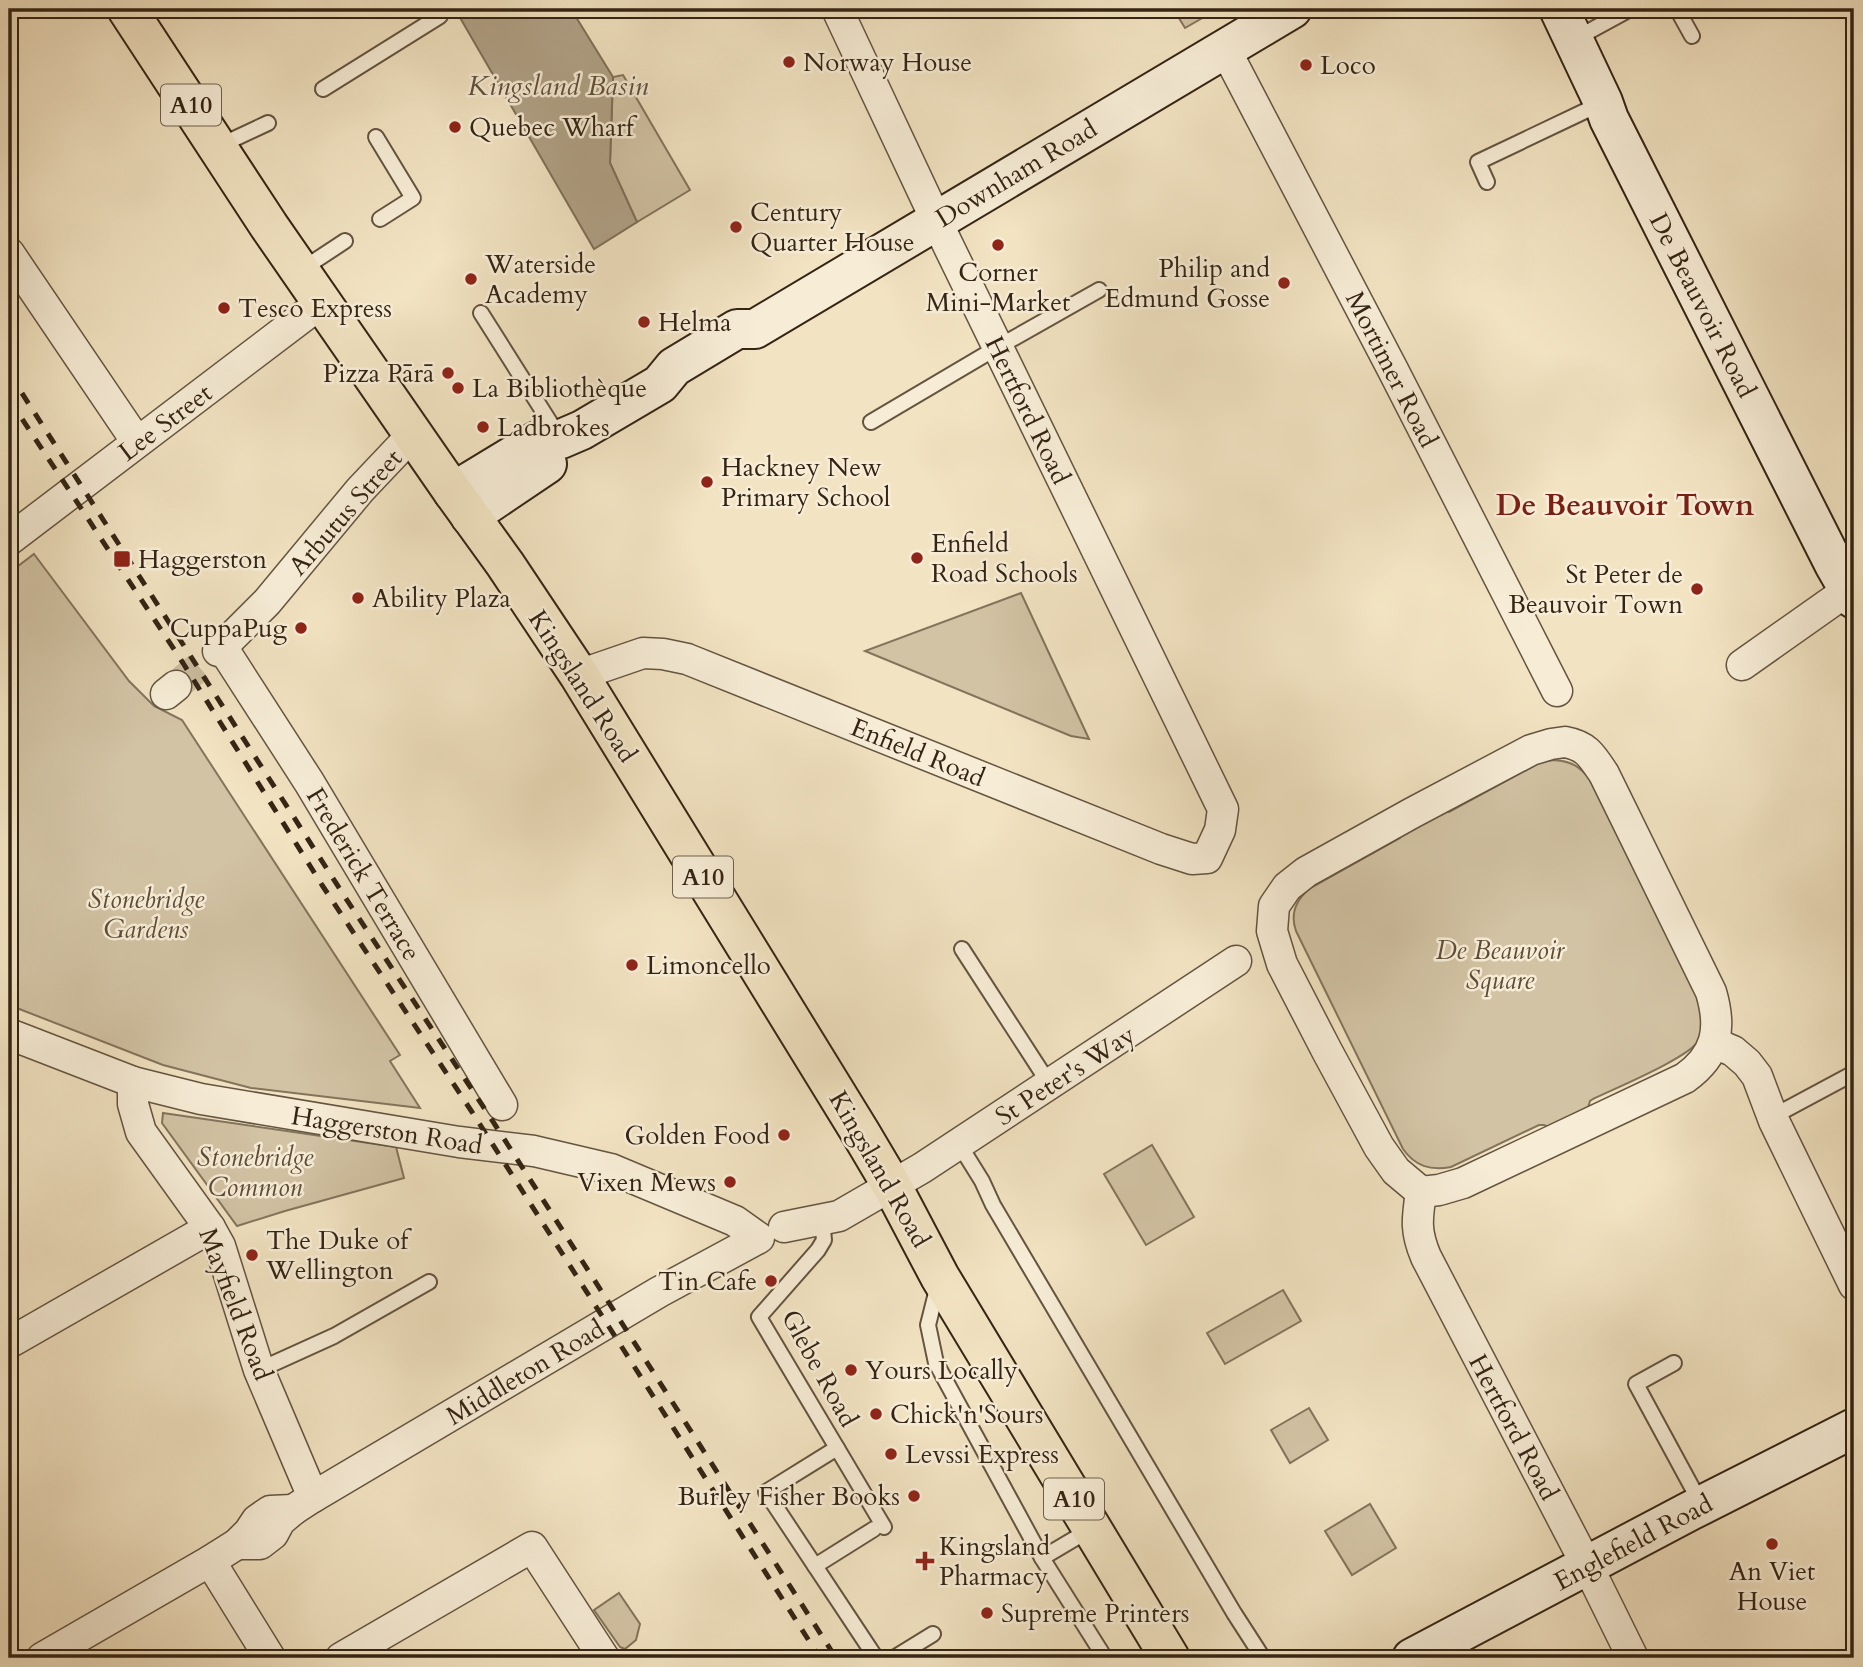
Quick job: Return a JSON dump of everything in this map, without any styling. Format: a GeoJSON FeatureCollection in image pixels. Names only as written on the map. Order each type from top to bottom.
{"type":"FeatureCollection","features":[{"type":"Feature","properties":{"kind":"highway","name":"Kingsland Road"},"geometry":{"type":"LineString","coordinates":[[140,13],[218,147],[299,271],[505,564],[579,675],[892,1186],[940,1276],[1170,1658]]}},
{"type":"Feature","properties":{"kind":"street","name":"Hertford Road"},"geometry":{"type":"LineString","coordinates":[[837,9],[936,220],[1223,809]]}},
{"type":"Feature","properties":{"kind":"street","name":"Downham Road"},"geometry":{"type":"LineString","coordinates":[[561,439],[582,430],[660,384],[674,367],[737,329],[755,329],[1292,9]]}},
{"type":"Feature","properties":{"kind":"street","name":"De Beauvoir Road"},"geometry":{"type":"LineString","coordinates":[[1566,24],[1621,144],[1834,564],[1853,592]]}},
{"type":"Feature","properties":{"kind":"street","name":"Mortimer Road"},"geometry":{"type":"LineString","coordinates":[[1225,49],[1557,691]]}},
{"type":"Feature","properties":{"kind":"street"},"geometry":{"type":"LineString","coordinates":[[9,253],[137,442]]}},
{"type":"Feature","properties":{"kind":"street","name":"Lee Street"},"geometry":{"type":"LineString","coordinates":[[9,540],[321,303]]}},
{"type":"Feature","properties":{"kind":"street","name":"Arbutus Street"},"geometry":{"type":"LineString","coordinates":[[220,649],[267,603],[360,490],[413,433]]}},
{"type":"Feature","properties":{"kind":"street"},"geometry":{"type":"LineString","coordinates":[[461,504],[555,459],[561,439]]}},
{"type":"Feature","properties":{"kind":"street"},"geometry":{"type":"LineString","coordinates":[[1742,665],[1853,592]]}},
{"type":"Feature","properties":{"kind":"street","name":"Frederick Terrace"},"geometry":{"type":"LineString","coordinates":[[220,649],[309,782],[502,1105]]}},
{"type":"Feature","properties":{"kind":"street","name":"Enfield Road"},"geometry":{"type":"LineString","coordinates":[[579,675],[643,653],[687,659],[1148,844],[1192,859],[1207,858],[1220,830],[1223,809]]}},
{"type":"Feature","properties":{"kind":"street"},"geometry":{"type":"LineString","coordinates":[[1565,742],[1578,745],[1590,753],[1604,774],[1711,992],[1718,1024],[1714,1043],[1704,1062],[1685,1079],[1463,1183],[1421,1192],[1396,1171],[1379,1147],[1326,1051],[1282,964],[1272,931],[1275,906],[1287,887],[1306,872],[1412,813],[1531,750],[1565,742]]}},
{"type":"Feature","properties":{"kind":"street","name":"St Peter's Way"},"geometry":{"type":"LineString","coordinates":[[892,1186],[1236,961]]}},
{"type":"Feature","properties":{"kind":"street","name":"Haggerston Road"},"geometry":{"type":"LineString","coordinates":[[9,1034],[133,1082],[201,1099],[458,1142],[534,1151],[611,1168],[735,1221],[772,1232]]}},
{"type":"Feature","properties":{"kind":"street"},"geometry":{"type":"LineString","coordinates":[[1714,1043],[1733,1051],[1757,1076],[1772,1117],[1854,1285]]}},
{"type":"Feature","properties":{"kind":"street","name":"Mayfield Road"},"geometry":{"type":"LineString","coordinates":[[133,1082],[133,1104],[141,1132],[210,1227],[220,1246],[260,1370],[296,1509]]}},
{"type":"Feature","properties":{"kind":"street","name":"Middleton Road"},"geometry":{"type":"LineString","coordinates":[[42,1658],[210,1561],[243,1538],[257,1520],[270,1511],[296,1509],[659,1293],[772,1232],[839,1216],[892,1186]]}},
{"type":"Feature","properties":{"kind":"street","name":"Hertford Road"},"geometry":{"type":"LineString","coordinates":[[1421,1192],[1417,1220],[1419,1241],[1426,1258],[1633,1658]]}},
{"type":"Feature","properties":{"kind":"street"},"geometry":{"type":"LineString","coordinates":[[9,1343],[210,1227]]}},
{"type":"Feature","properties":{"kind":"street","name":"Englefield Road"},"geometry":{"type":"LineString","coordinates":[[1412,1658],[1452,1643],[1587,1567],[1854,1428]]}},
{"type":"Feature","properties":{"kind":"street"},"geometry":{"type":"LineString","coordinates":[[341,1658],[532,1546],[604,1658]]}},
{"type":"Feature","properties":{"kind":"street"},"geometry":{"type":"LineString","coordinates":[[210,1561],[270,1658]]}},
{"type":"Feature","properties":{"kind":"lane"},"geometry":{"type":"LineString","coordinates":[[1566,24],[1630,9]]}},
{"type":"Feature","properties":{"kind":"lane"},"geometry":{"type":"LineString","coordinates":[[1677,9],[1692,36]]}},
{"type":"Feature","properties":{"kind":"lane"},"geometry":{"type":"LineString","coordinates":[[323,89],[440,16]]}},
{"type":"Feature","properties":{"kind":"lane"},"geometry":{"type":"LineString","coordinates":[[1487,182],[1478,162],[1603,102]]}},
{"type":"Feature","properties":{"kind":"lane"},"geometry":{"type":"LineString","coordinates":[[218,147],[268,123]]}},
{"type":"Feature","properties":{"kind":"lane"},"geometry":{"type":"LineString","coordinates":[[376,137],[413,198],[380,219]]}},
{"type":"Feature","properties":{"kind":"lane"},"geometry":{"type":"LineString","coordinates":[[299,271],[345,241]]}},
{"type":"Feature","properties":{"kind":"lane"},"geometry":{"type":"LineString","coordinates":[[871,422],[998,346],[1099,290]]}},
{"type":"Feature","properties":{"kind":"lane"},"geometry":{"type":"LineString","coordinates":[[481,313],[561,439]]}},
{"type":"Feature","properties":{"kind":"lane"},"geometry":{"type":"LineString","coordinates":[[962,948],[1050,1084]]}},
{"type":"Feature","properties":{"kind":"lane"},"geometry":{"type":"LineString","coordinates":[[1772,1117],[1854,1073]]}},
{"type":"Feature","properties":{"kind":"lane"},"geometry":{"type":"LineString","coordinates":[[959,1144],[1106,1398],[1263,1658]]}},
{"type":"Feature","properties":{"kind":"lane","name":"Glebe Road"},"geometry":{"type":"LineString","coordinates":[[822,1221],[824,1240],[818,1250],[759,1317],[837,1448],[766,1492],[876,1658]]}},
{"type":"Feature","properties":{"kind":"lane","name":"Kingsland Road"},"geometry":{"type":"LineString","coordinates":[[940,1276],[928,1325],[936,1363],[1042,1558],[1105,1658]]}},
{"type":"Feature","properties":{"kind":"lane"},"geometry":{"type":"LineString","coordinates":[[260,1370],[334,1335],[429,1282]]}},
{"type":"Feature","properties":{"kind":"lane"},"geometry":{"type":"LineString","coordinates":[[1674,1363],[1636,1384],[1702,1506]]}},
{"type":"Feature","properties":{"kind":"lane"},"geometry":{"type":"LineString","coordinates":[[815,1566],[879,1528],[837,1448]]}},
{"type":"Feature","properties":{"kind":"lane"},"geometry":{"type":"LineString","coordinates":[[1042,1558],[1092,1528]]}},
{"type":"Feature","properties":{"kind":"lane"},"geometry":{"type":"LineString","coordinates":[[894,1658],[933,1633]]}},
{"type":"Feature","properties":{"kind":"green space"},"geometry":{"type":"Polygon","coordinates":[[[1218,9],[1185,28],[1174,10],[1218,9]]]}},
{"type":"Feature","properties":{"kind":"green space"},"geometry":{"type":"Polygon","coordinates":[[[623,75],[690,190],[637,222],[610,163],[613,77],[623,75]]]}},
{"type":"Feature","properties":{"kind":"green space","name":"Stonebridge Gardens"},"geometry":{"type":"Polygon","coordinates":[[[34,554],[129,681],[154,706],[182,720],[400,1055],[390,1061],[420,1108],[251,1088],[163,1065],[9,1005],[9,573],[34,554]]]}},
{"type":"Feature","properties":{"kind":"green space"},"geometry":{"type":"Polygon","coordinates":[[[1021,593],[1089,739],[1071,736],[865,651],[1021,593]]]}},
{"type":"Feature","properties":{"kind":"green space","name":"De Beauvoir Square"},"geometry":{"type":"Polygon","coordinates":[[[1553,760],[1574,765],[1590,780],[1702,1007],[1702,1032],[1693,1047],[1682,1055],[1593,1099],[1588,1108],[1548,1127],[1539,1125],[1451,1167],[1424,1166],[1413,1160],[1403,1149],[1296,931],[1295,908],[1309,889],[1400,838],[1400,834],[1449,812],[1541,762],[1553,760]]]}},
{"type":"Feature","properties":{"kind":"green space","name":"Stonebridge Common"},"geometry":{"type":"Polygon","coordinates":[[[163,1113],[396,1147],[404,1178],[237,1226],[162,1123],[163,1113]]]}},
{"type":"Feature","properties":{"kind":"green space"},"geometry":{"type":"Polygon","coordinates":[[[1152,1145],[1194,1217],[1146,1245],[1104,1174],[1152,1145]]]}},
{"type":"Feature","properties":{"kind":"green space"},"geometry":{"type":"Polygon","coordinates":[[[1283,1290],[1301,1321],[1225,1364],[1207,1333],[1283,1290]]]}},
{"type":"Feature","properties":{"kind":"green space"},"geometry":{"type":"Polygon","coordinates":[[[1309,1408],[1328,1440],[1290,1463],[1271,1430],[1309,1408]]]}},
{"type":"Feature","properties":{"kind":"green space"},"geometry":{"type":"Polygon","coordinates":[[[1370,1504],[1396,1548],[1352,1575],[1325,1531],[1370,1504]]]}},
{"type":"Feature","properties":{"kind":"green space"},"geometry":{"type":"Polygon","coordinates":[[[619,1593],[640,1624],[636,1640],[625,1649],[620,1647],[594,1610],[619,1593]]]}},
{"type":"Feature","properties":{"kind":"water","name":"Kingsland Basin"},"geometry":{"type":"Polygon","coordinates":[[[455,9],[571,9],[613,77],[610,163],[637,222],[594,249],[455,9]]]}},
{"type":"Feature","properties":{"kind":"tunnel"},"geometry":{"type":"LineString","coordinates":[[176,686],[218,651]]}},
{"type":"Feature","properties":{"kind":"railway"},"geometry":{"type":"LineString","coordinates":[[9,373],[836,1658]]}},
{"type":"Feature","properties":{"kind":"railway"},"geometry":{"type":"LineString","coordinates":[[9,399],[183,663],[322,885],[472,1112],[820,1658]]}},
{"type":"Feature","properties":{"kind":"place","name":"Norway House"},"geometry":{"type":"Point","coordinates":[789,62]}},
{"type":"Feature","properties":{"kind":"place","name":"Loco"},"geometry":{"type":"Point","coordinates":[1306,65]}},
{"type":"Feature","properties":{"kind":"place","name":"Quebec Wharf"},"geometry":{"type":"Point","coordinates":[455,127]}},
{"type":"Feature","properties":{"kind":"place","name":"Century Quarter House"},"geometry":{"type":"Point","coordinates":[736,227]}},
{"type":"Feature","properties":{"kind":"place","name":"Corner Mini-Market"},"geometry":{"type":"Point","coordinates":[998,245]}},
{"type":"Feature","properties":{"kind":"place","name":"Waterside Academy"},"geometry":{"type":"Point","coordinates":[471,279]}},
{"type":"Feature","properties":{"kind":"place","name":"Philip and Edmund Gosse"},"geometry":{"type":"Point","coordinates":[1284,283]}},
{"type":"Feature","properties":{"kind":"place","name":"Tesco Express"},"geometry":{"type":"Point","coordinates":[224,308]}},
{"type":"Feature","properties":{"kind":"place","name":"Helma"},"geometry":{"type":"Point","coordinates":[644,322]}},
{"type":"Feature","properties":{"kind":"place","name":"Pizza Pārā"},"geometry":{"type":"Point","coordinates":[448,373]}},
{"type":"Feature","properties":{"kind":"place","name":"La Bibliothèque"},"geometry":{"type":"Point","coordinates":[458,388]}},
{"type":"Feature","properties":{"kind":"place","name":"Ladbrokes"},"geometry":{"type":"Point","coordinates":[483,427]}},
{"type":"Feature","properties":{"kind":"place","name":"Hackney New Primary School"},"geometry":{"type":"Point","coordinates":[707,482]}},
{"type":"Feature","properties":{"kind":"place","name":"Enfield Road Schools"},"geometry":{"type":"Point","coordinates":[917,558]}},
{"type":"Feature","properties":{"kind":"place","name":"Haggerston"},"geometry":{"type":"Point","coordinates":[122,559]}},
{"type":"Feature","properties":{"kind":"place","name":"St Peter de Beauvoir Town"},"geometry":{"type":"Point","coordinates":[1697,589]}},
{"type":"Feature","properties":{"kind":"place","name":"Ability Plaza"},"geometry":{"type":"Point","coordinates":[358,598]}},
{"type":"Feature","properties":{"kind":"place","name":"CuppaPug"},"geometry":{"type":"Point","coordinates":[301,628]}},
{"type":"Feature","properties":{"kind":"place","name":"Limoncello"},"geometry":{"type":"Point","coordinates":[632,965]}},
{"type":"Feature","properties":{"kind":"place","name":"Golden Food"},"geometry":{"type":"Point","coordinates":[784,1135]}},
{"type":"Feature","properties":{"kind":"place","name":"Vixen Mews"},"geometry":{"type":"Point","coordinates":[730,1182]}},
{"type":"Feature","properties":{"kind":"place","name":"The Duke of Wellington"},"geometry":{"type":"Point","coordinates":[252,1255]}},
{"type":"Feature","properties":{"kind":"place","name":"Tin Cafe"},"geometry":{"type":"Point","coordinates":[771,1281]}},
{"type":"Feature","properties":{"kind":"place","name":"Yours Locally"},"geometry":{"type":"Point","coordinates":[851,1370]}},
{"type":"Feature","properties":{"kind":"place","name":"Chick'n'Sours"},"geometry":{"type":"Point","coordinates":[876,1414]}},
{"type":"Feature","properties":{"kind":"place","name":"Levssi Express"},"geometry":{"type":"Point","coordinates":[891,1454]}},
{"type":"Feature","properties":{"kind":"place","name":"Burley Fisher Books"},"geometry":{"type":"Point","coordinates":[914,1496]}},
{"type":"Feature","properties":{"kind":"place","name":"An Viet House"},"geometry":{"type":"Point","coordinates":[1772,1544]}},
{"type":"Feature","properties":{"kind":"place","name":"Kingsland Pharmacy"},"geometry":{"type":"Point","coordinates":[925,1561]}},
{"type":"Feature","properties":{"kind":"place","name":"Supreme Printers"},"geometry":{"type":"Point","coordinates":[987,1613]}},
{"type":"Feature","properties":{"kind":"district","name":"De Beauvoir Town"},"geometry":{"type":"Point","coordinates":[1625,505]}}]}
